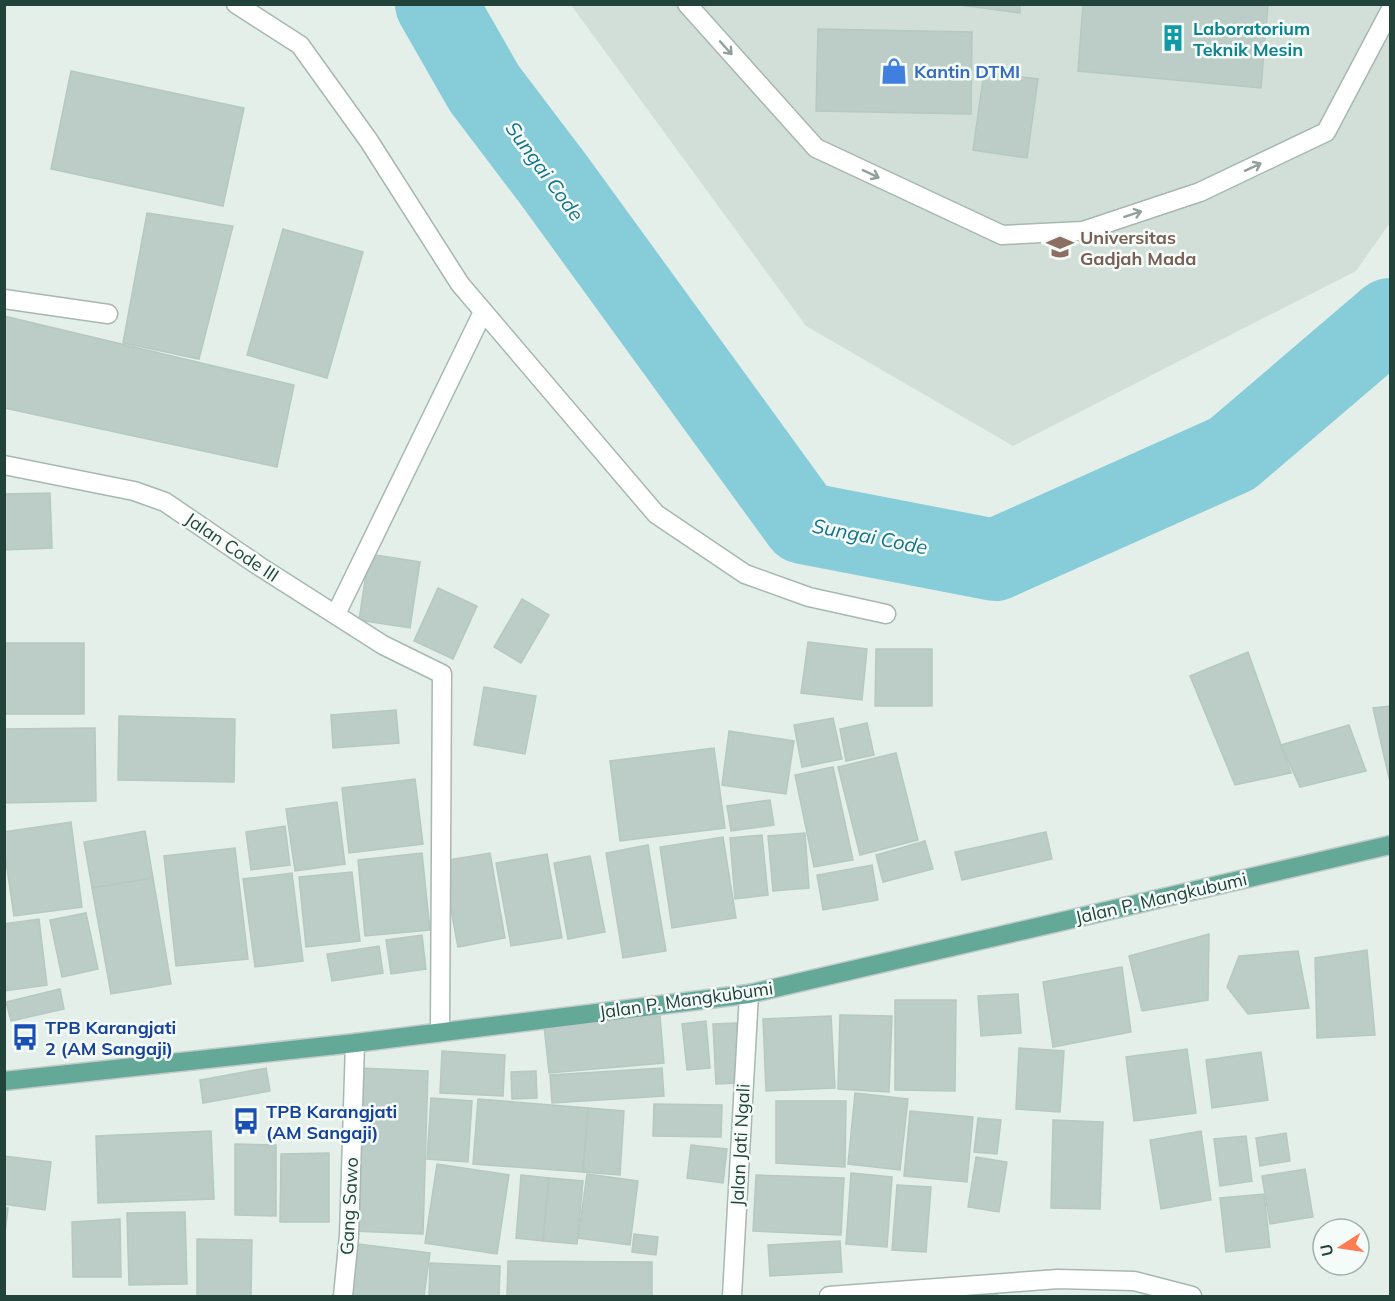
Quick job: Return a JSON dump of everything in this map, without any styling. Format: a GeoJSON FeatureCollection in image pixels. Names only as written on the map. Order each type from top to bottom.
{"type":"FeatureCollection","features":[{"type":"Feature","properties":{"kind":"main road","name":"Jalan P. Mangkubumi"},"geometry":{"type":"LineString","coordinates":[[4,1081],[355,1043],[749,994],[1390,845]]}},
{"type":"Feature","properties":{"kind":"street"},"geometry":{"type":"LineString","coordinates":[[236,4],[300,45],[369,141],[460,284],[656,514],[745,574],[809,597],[886,614]]}},
{"type":"Feature","properties":{"kind":"street"},"geometry":{"type":"LineString","coordinates":[[687,4],[816,148],[1002,235],[1083,231],[1200,192],[1326,132],[1390,11]]}},
{"type":"Feature","properties":{"kind":"street"},"geometry":{"type":"LineString","coordinates":[[4,299],[108,314]]}},
{"type":"Feature","properties":{"kind":"street"},"geometry":{"type":"LineString","coordinates":[[336,614],[483,312]]}},
{"type":"Feature","properties":{"kind":"street","name":"Jalan Code III"},"geometry":{"type":"LineString","coordinates":[[4,465],[134,491],[165,502],[259,566],[383,645],[442,674],[440,1031]]}},
{"type":"Feature","properties":{"kind":"street","name":"Jalan Jati Ngali"},"geometry":{"type":"LineString","coordinates":[[732,1296],[749,994]]}},
{"type":"Feature","properties":{"kind":"street","name":"Gang Sawo"},"geometry":{"type":"LineString","coordinates":[[343,1296],[348,1236],[355,1043]]}},
{"type":"Feature","properties":{"kind":"street"},"geometry":{"type":"LineString","coordinates":[[829,1296],[1058,1279],[1134,1281],[1192,1296]]}},
{"type":"Feature","properties":{"kind":"shaded area","name":"Universitas Gadjah Mada"},"geometry":{"type":"Polygon","coordinates":[[[571,5],[1390,5],[1390,223],[1356,271],[1013,446],[806,326],[571,5]]]}},
{"type":"Feature","properties":{"kind":"building"},"geometry":{"type":"Polygon","coordinates":[[[953,4],[1020,4],[1020,13],[953,4]]]}},
{"type":"Feature","properties":{"kind":"building","name":"Laboratorium Teknik Mesin"},"geometry":{"type":"Polygon","coordinates":[[[1083,4],[1268,4],[1261,88],[1078,71],[1083,4]]]}},
{"type":"Feature","properties":{"kind":"building","name":"Kantin DTMI"},"geometry":{"type":"Polygon","coordinates":[[[818,29],[972,32],[971,114],[816,111],[818,29]]]}},
{"type":"Feature","properties":{"kind":"building"},"geometry":{"type":"Polygon","coordinates":[[[71,71],[244,108],[223,206],[51,169],[71,71]]]}},
{"type":"Feature","properties":{"kind":"building"},"geometry":{"type":"Polygon","coordinates":[[[984,72],[1038,79],[1027,158],[973,150],[984,72]]]}},
{"type":"Feature","properties":{"kind":"building"},"geometry":{"type":"Polygon","coordinates":[[[147,213],[233,226],[199,359],[123,343],[147,213]]]}},
{"type":"Feature","properties":{"kind":"building"},"geometry":{"type":"Polygon","coordinates":[[[283,229],[363,252],[327,378],[247,355],[283,229]]]}},
{"type":"Feature","properties":{"kind":"building"},"geometry":{"type":"Polygon","coordinates":[[[4,316],[294,385],[277,467],[4,408],[4,316]]]}},
{"type":"Feature","properties":{"kind":"building"},"geometry":{"type":"Polygon","coordinates":[[[50,493],[52,548],[4,550],[4,494],[50,493]]]}},
{"type":"Feature","properties":{"kind":"building"},"geometry":{"type":"Polygon","coordinates":[[[369,554],[420,562],[410,628],[359,620],[369,554]]]}},
{"type":"Feature","properties":{"kind":"building"},"geometry":{"type":"Polygon","coordinates":[[[438,588],[477,606],[453,659],[414,641],[438,588]]]}},
{"type":"Feature","properties":{"kind":"building"},"geometry":{"type":"Polygon","coordinates":[[[522,599],[549,615],[521,663],[494,647],[522,599]]]}},
{"type":"Feature","properties":{"kind":"building"},"geometry":{"type":"Polygon","coordinates":[[[808,642],[867,649],[862,700],[801,693],[808,642]]]}},
{"type":"Feature","properties":{"kind":"building"},"geometry":{"type":"Polygon","coordinates":[[[4,643],[84,643],[84,714],[4,714],[4,643]]]}},
{"type":"Feature","properties":{"kind":"building"},"geometry":{"type":"Polygon","coordinates":[[[876,649],[932,649],[932,706],[875,706],[876,649]]]}},
{"type":"Feature","properties":{"kind":"building"},"geometry":{"type":"Polygon","coordinates":[[[1248,652],[1291,773],[1235,785],[1190,676],[1248,652]]]}},
{"type":"Feature","properties":{"kind":"building"},"geometry":{"type":"Polygon","coordinates":[[[484,687],[536,696],[525,754],[474,745],[484,687]]]}},
{"type":"Feature","properties":{"kind":"building"},"geometry":{"type":"Polygon","coordinates":[[[1390,706],[1390,778],[1389,778],[1373,708],[1390,706]]]}},
{"type":"Feature","properties":{"kind":"building"},"geometry":{"type":"Polygon","coordinates":[[[396,710],[399,743],[333,748],[331,715],[396,710]]]}},
{"type":"Feature","properties":{"kind":"building"},"geometry":{"type":"Polygon","coordinates":[[[119,716],[235,719],[234,782],[118,780],[119,716]]]}},
{"type":"Feature","properties":{"kind":"building"},"geometry":{"type":"Polygon","coordinates":[[[833,718],[842,759],[802,767],[794,725],[833,718]]]}},
{"type":"Feature","properties":{"kind":"building"},"geometry":{"type":"Polygon","coordinates":[[[867,723],[874,755],[846,761],[840,729],[867,723]]]}},
{"type":"Feature","properties":{"kind":"building"},"geometry":{"type":"Polygon","coordinates":[[[1349,725],[1366,771],[1300,787],[1281,745],[1349,725]]]}},
{"type":"Feature","properties":{"kind":"building"},"geometry":{"type":"Polygon","coordinates":[[[95,728],[96,801],[4,803],[4,729],[95,728]]]}},
{"type":"Feature","properties":{"kind":"building"},"geometry":{"type":"Polygon","coordinates":[[[729,731],[794,741],[786,794],[722,785],[729,731]]]}},
{"type":"Feature","properties":{"kind":"building"},"geometry":{"type":"Polygon","coordinates":[[[714,748],[725,828],[620,841],[610,761],[714,748]]]}},
{"type":"Feature","properties":{"kind":"building"},"geometry":{"type":"Polygon","coordinates":[[[896,753],[918,840],[860,855],[838,767],[896,753]]]}},
{"type":"Feature","properties":{"kind":"building"},"geometry":{"type":"Polygon","coordinates":[[[833,767],[853,860],[814,867],[795,775],[833,767]]]}},
{"type":"Feature","properties":{"kind":"building"},"geometry":{"type":"Polygon","coordinates":[[[415,779],[423,844],[349,853],[342,788],[415,779]]]}},
{"type":"Feature","properties":{"kind":"building"},"geometry":{"type":"Polygon","coordinates":[[[770,800],[774,825],[731,831],[727,806],[770,800]]]}},
{"type":"Feature","properties":{"kind":"building"},"geometry":{"type":"Polygon","coordinates":[[[337,802],[345,864],[295,871],[286,809],[337,802]]]}},
{"type":"Feature","properties":{"kind":"building"},"geometry":{"type":"Polygon","coordinates":[[[71,822],[82,907],[14,916],[4,848],[4,832],[71,822]]]}},
{"type":"Feature","properties":{"kind":"building"},"geometry":{"type":"Polygon","coordinates":[[[285,826],[290,865],[251,870],[246,832],[285,826]]]}},
{"type":"Feature","properties":{"kind":"building"},"geometry":{"type":"Polygon","coordinates":[[[145,831],[153,878],[92,888],[84,842],[145,831]]]}},
{"type":"Feature","properties":{"kind":"building"},"geometry":{"type":"Polygon","coordinates":[[[1046,832],[1052,859],[962,880],[955,852],[1046,832]]]}},
{"type":"Feature","properties":{"kind":"building"},"geometry":{"type":"Polygon","coordinates":[[[805,833],[809,888],[773,891],[768,836],[805,833]]]}},
{"type":"Feature","properties":{"kind":"building"},"geometry":{"type":"Polygon","coordinates":[[[762,835],[768,895],[735,899],[730,838],[762,835]]]}},
{"type":"Feature","properties":{"kind":"building"},"geometry":{"type":"Polygon","coordinates":[[[723,837],[736,918],[672,928],[660,847],[723,837]]]}},
{"type":"Feature","properties":{"kind":"building"},"geometry":{"type":"Polygon","coordinates":[[[925,841],[933,869],[883,882],[876,855],[925,841]]]}},
{"type":"Feature","properties":{"kind":"building"},"geometry":{"type":"Polygon","coordinates":[[[648,845],[666,951],[623,958],[606,853],[648,845]]]}},
{"type":"Feature","properties":{"kind":"building"},"geometry":{"type":"Polygon","coordinates":[[[235,848],[248,959],[176,966],[164,856],[235,848]]]}},
{"type":"Feature","properties":{"kind":"building"},"geometry":{"type":"Polygon","coordinates":[[[422,853],[430,930],[365,936],[358,860],[422,853]]]}},
{"type":"Feature","properties":{"kind":"building"},"geometry":{"type":"Polygon","coordinates":[[[490,853],[505,938],[458,947],[442,861],[490,853]]]}},
{"type":"Feature","properties":{"kind":"building"},"geometry":{"type":"Polygon","coordinates":[[[547,854],[562,938],[511,946],[496,863],[547,854]]]}},
{"type":"Feature","properties":{"kind":"building"},"geometry":{"type":"Polygon","coordinates":[[[590,856],[605,932],[568,939],[554,863],[590,856]]]}},
{"type":"Feature","properties":{"kind":"building"},"geometry":{"type":"Polygon","coordinates":[[[872,865],[878,900],[823,910],[817,875],[872,865]]]}},
{"type":"Feature","properties":{"kind":"building"},"geometry":{"type":"Polygon","coordinates":[[[352,872],[360,941],[306,947],[299,877],[352,872]]]}},
{"type":"Feature","properties":{"kind":"building"},"geometry":{"type":"Polygon","coordinates":[[[292,873],[303,961],[255,967],[243,879],[292,873]]]}},
{"type":"Feature","properties":{"kind":"building"},"geometry":{"type":"Polygon","coordinates":[[[153,878],[171,984],[111,994],[92,888],[153,878]]]}},
{"type":"Feature","properties":{"kind":"building"},"geometry":{"type":"Polygon","coordinates":[[[86,913],[98,969],[62,977],[50,920],[86,913]]]}},
{"type":"Feature","properties":{"kind":"building"},"geometry":{"type":"Polygon","coordinates":[[[39,919],[47,985],[4,991],[4,924],[39,919]]]}},
{"type":"Feature","properties":{"kind":"building"},"geometry":{"type":"Polygon","coordinates":[[[1209,934],[1208,1000],[1142,1011],[1129,956],[1209,934]]]}},
{"type":"Feature","properties":{"kind":"building"},"geometry":{"type":"Polygon","coordinates":[[[422,935],[426,969],[391,974],[386,940],[422,935]]]}},
{"type":"Feature","properties":{"kind":"building"},"geometry":{"type":"Polygon","coordinates":[[[379,946],[383,973],[332,981],[327,954],[379,946]]]}},
{"type":"Feature","properties":{"kind":"building"},"geometry":{"type":"Polygon","coordinates":[[[1367,950],[1375,1035],[1317,1038],[1315,958],[1367,950]]]}},
{"type":"Feature","properties":{"kind":"building"},"geometry":{"type":"Polygon","coordinates":[[[1298,951],[1309,1008],[1248,1014],[1227,987],[1239,956],[1298,951]]]}},
{"type":"Feature","properties":{"kind":"building"},"geometry":{"type":"Polygon","coordinates":[[[1122,967],[1131,1032],[1053,1047],[1043,982],[1122,967]]]}},
{"type":"Feature","properties":{"kind":"building"},"geometry":{"type":"Polygon","coordinates":[[[60,989],[64,1009],[11,1021],[6,1002],[60,989]]]}},
{"type":"Feature","properties":{"kind":"building"},"geometry":{"type":"Polygon","coordinates":[[[1018,994],[1021,1033],[981,1036],[978,996],[1018,994]]]}},
{"type":"Feature","properties":{"kind":"building"},"geometry":{"type":"Polygon","coordinates":[[[895,1000],[956,1000],[955,1091],[895,1090],[895,1000]]]}},
{"type":"Feature","properties":{"kind":"building"},"geometry":{"type":"Polygon","coordinates":[[[840,1015],[892,1016],[889,1092],[838,1089],[840,1015]]]}},
{"type":"Feature","properties":{"kind":"building"},"geometry":{"type":"Polygon","coordinates":[[[660,1016],[664,1063],[549,1073],[544,1026],[660,1016]]]}},
{"type":"Feature","properties":{"kind":"building"},"geometry":{"type":"Polygon","coordinates":[[[831,1016],[835,1088],[766,1091],[763,1019],[831,1016]]]}},
{"type":"Feature","properties":{"kind":"building"},"geometry":{"type":"Polygon","coordinates":[[[706,1021],[710,1068],[687,1070],[682,1024],[706,1021]]]}},
{"type":"Feature","properties":{"kind":"building"},"geometry":{"type":"Polygon","coordinates":[[[737,1023],[739,1083],[716,1084],[713,1024],[737,1023]]]}},
{"type":"Feature","properties":{"kind":"building"},"geometry":{"type":"Polygon","coordinates":[[[1019,1048],[1064,1051],[1060,1112],[1016,1109],[1019,1048]]]}},
{"type":"Feature","properties":{"kind":"building"},"geometry":{"type":"Polygon","coordinates":[[[1187,1049],[1196,1113],[1134,1121],[1126,1057],[1187,1049]]]}},
{"type":"Feature","properties":{"kind":"building"},"geometry":{"type":"Polygon","coordinates":[[[442,1051],[505,1055],[503,1096],[440,1093],[442,1051]]]}},
{"type":"Feature","properties":{"kind":"building"},"geometry":{"type":"Polygon","coordinates":[[[1261,1052],[1268,1100],[1212,1108],[1206,1060],[1261,1052]]]}},
{"type":"Feature","properties":{"kind":"building"},"geometry":{"type":"Polygon","coordinates":[[[266,1068],[270,1091],[203,1103],[200,1080],[266,1068]]]}},
{"type":"Feature","properties":{"kind":"building"},"geometry":{"type":"Polygon","coordinates":[[[359,1068],[428,1071],[423,1234],[353,1231],[359,1068]]]}},
{"type":"Feature","properties":{"kind":"building"},"geometry":{"type":"Polygon","coordinates":[[[662,1068],[664,1096],[552,1103],[550,1075],[662,1068]]]}},
{"type":"Feature","properties":{"kind":"building"},"geometry":{"type":"Polygon","coordinates":[[[536,1071],[537,1098],[512,1099],[511,1072],[536,1071]]]}},
{"type":"Feature","properties":{"kind":"building"},"geometry":{"type":"Polygon","coordinates":[[[855,1093],[908,1099],[900,1170],[848,1164],[855,1093]]]}},
{"type":"Feature","properties":{"kind":"building"},"geometry":{"type":"Polygon","coordinates":[[[431,1098],[472,1101],[468,1162],[427,1159],[431,1098]]]}},
{"type":"Feature","properties":{"kind":"building"},"geometry":{"type":"Polygon","coordinates":[[[478,1099],[588,1108],[583,1172],[473,1164],[478,1099]]]}},
{"type":"Feature","properties":{"kind":"building"},"geometry":{"type":"Polygon","coordinates":[[[776,1101],[846,1101],[845,1167],[776,1163],[776,1101]]]}},
{"type":"Feature","properties":{"kind":"building"},"geometry":{"type":"Polygon","coordinates":[[[654,1104],[722,1105],[721,1137],[653,1136],[654,1104]]]}},
{"type":"Feature","properties":{"kind":"building"},"geometry":{"type":"Polygon","coordinates":[[[588,1108],[624,1111],[620,1175],[583,1172],[588,1108]]]}},
{"type":"Feature","properties":{"kind":"building"},"geometry":{"type":"Polygon","coordinates":[[[910,1111],[973,1117],[967,1182],[904,1176],[910,1111]]]}},
{"type":"Feature","properties":{"kind":"building"},"geometry":{"type":"Polygon","coordinates":[[[978,1118],[1001,1120],[997,1154],[974,1152],[978,1118]]]}},
{"type":"Feature","properties":{"kind":"building"},"geometry":{"type":"Polygon","coordinates":[[[1053,1120],[1103,1122],[1100,1209],[1051,1208],[1053,1120]]]}},
{"type":"Feature","properties":{"kind":"building"},"geometry":{"type":"Polygon","coordinates":[[[211,1131],[214,1199],[98,1203],[96,1136],[211,1131]]]}},
{"type":"Feature","properties":{"kind":"building"},"geometry":{"type":"Polygon","coordinates":[[[1201,1131],[1211,1200],[1161,1209],[1150,1140],[1201,1131]]]}},
{"type":"Feature","properties":{"kind":"building"},"geometry":{"type":"Polygon","coordinates":[[[1286,1133],[1290,1161],[1260,1166],[1256,1138],[1286,1133]]]}},
{"type":"Feature","properties":{"kind":"building"},"geometry":{"type":"Polygon","coordinates":[[[1246,1136],[1252,1181],[1220,1186],[1214,1139],[1246,1136]]]}},
{"type":"Feature","properties":{"kind":"building"},"geometry":{"type":"Polygon","coordinates":[[[235,1144],[276,1145],[276,1216],[235,1215],[235,1144]]]}},
{"type":"Feature","properties":{"kind":"building"},"geometry":{"type":"Polygon","coordinates":[[[691,1145],[727,1149],[723,1183],[687,1178],[691,1145]]]}},
{"type":"Feature","properties":{"kind":"building"},"geometry":{"type":"Polygon","coordinates":[[[329,1153],[329,1222],[280,1222],[281,1154],[329,1153]]]}},
{"type":"Feature","properties":{"kind":"building"},"geometry":{"type":"Polygon","coordinates":[[[4,1156],[51,1162],[45,1210],[4,1204],[4,1156]]]}},
{"type":"Feature","properties":{"kind":"building"},"geometry":{"type":"Polygon","coordinates":[[[976,1157],[1007,1162],[999,1212],[968,1207],[976,1157]]]}},
{"type":"Feature","properties":{"kind":"building"},"geometry":{"type":"Polygon","coordinates":[[[437,1164],[509,1175],[497,1254],[425,1243],[437,1164]]]}},
{"type":"Feature","properties":{"kind":"building"},"geometry":{"type":"Polygon","coordinates":[[[1305,1169],[1313,1217],[1270,1224],[1262,1176],[1305,1169]]]}},
{"type":"Feature","properties":{"kind":"building"},"geometry":{"type":"Polygon","coordinates":[[[851,1173],[892,1177],[887,1247],[846,1244],[851,1173]]]}},
{"type":"Feature","properties":{"kind":"building"},"geometry":{"type":"Polygon","coordinates":[[[587,1174],[638,1181],[630,1245],[578,1238],[587,1174]]]}},
{"type":"Feature","properties":{"kind":"building"},"geometry":{"type":"Polygon","coordinates":[[[521,1175],[549,1178],[543,1241],[516,1238],[521,1175]]]}},
{"type":"Feature","properties":{"kind":"building"},"geometry":{"type":"Polygon","coordinates":[[[756,1175],[844,1178],[841,1235],[753,1231],[756,1175]]]}},
{"type":"Feature","properties":{"kind":"building"},"geometry":{"type":"Polygon","coordinates":[[[549,1178],[583,1181],[577,1244],[543,1241],[549,1178]]]}},
{"type":"Feature","properties":{"kind":"building"},"geometry":{"type":"Polygon","coordinates":[[[897,1185],[931,1187],[926,1252],[892,1250],[897,1185]]]}},
{"type":"Feature","properties":{"kind":"building"},"geometry":{"type":"Polygon","coordinates":[[[1264,1194],[1270,1247],[1226,1252],[1220,1198],[1264,1194]]]}},
{"type":"Feature","properties":{"kind":"building"},"geometry":{"type":"Polygon","coordinates":[[[4,1208],[8,1208],[4,1242],[4,1208]]]}},
{"type":"Feature","properties":{"kind":"building"},"geometry":{"type":"Polygon","coordinates":[[[185,1212],[187,1284],[129,1285],[127,1213],[185,1212]]]}},
{"type":"Feature","properties":{"kind":"building"},"geometry":{"type":"Polygon","coordinates":[[[120,1219],[121,1277],[73,1277],[72,1222],[120,1219]]]}},
{"type":"Feature","properties":{"kind":"building"},"geometry":{"type":"Polygon","coordinates":[[[634,1234],[658,1237],[656,1255],[632,1252],[634,1234]]]}},
{"type":"Feature","properties":{"kind":"building"},"geometry":{"type":"Polygon","coordinates":[[[197,1239],[252,1240],[251,1296],[197,1296],[197,1239]]]}},
{"type":"Feature","properties":{"kind":"building"},"geometry":{"type":"Polygon","coordinates":[[[840,1241],[842,1272],[770,1276],[768,1245],[840,1241]]]}},
{"type":"Feature","properties":{"kind":"building"},"geometry":{"type":"Polygon","coordinates":[[[358,1244],[430,1253],[424,1296],[352,1296],[358,1244]]]}},
{"type":"Feature","properties":{"kind":"building"},"geometry":{"type":"Polygon","coordinates":[[[508,1261],[652,1262],[652,1296],[507,1296],[508,1261]]]}},
{"type":"Feature","properties":{"kind":"building"},"geometry":{"type":"Polygon","coordinates":[[[430,1263],[500,1266],[499,1296],[429,1296],[430,1263]]]}},
{"type":"Feature","properties":{"kind":"building"},"geometry":{"type":"Polygon","coordinates":[[[997,1287],[998,1296],[926,1296],[997,1287]]]}},
{"type":"Feature","properties":{"kind":"waterway","name":"Sungai Code"},"geometry":{"type":"LineString","coordinates":[[436,4],[484,88],[553,179],[803,523],[995,560],[1232,454],[1390,319]]}},
{"type":"Feature","properties":{"kind":"place","name":"Laboratorium Teknik Mesin"},"geometry":{"type":"Point","coordinates":[1173,38]}},
{"type":"Feature","properties":{"kind":"place","name":"Kantin DTMI"},"geometry":{"type":"Point","coordinates":[894,71]}},
{"type":"Feature","properties":{"kind":"place","name":"Universitas Gadjah Mada"},"geometry":{"type":"Point","coordinates":[1060,247]}},
{"type":"Feature","properties":{"kind":"place","name":"TPB Karangjati 2 (AM Sangaji)"},"geometry":{"type":"Point","coordinates":[25,1037]}},
{"type":"Feature","properties":{"kind":"place","name":"TPB Karangjati (AM Sangaji)"},"geometry":{"type":"Point","coordinates":[246,1121]}}]}
